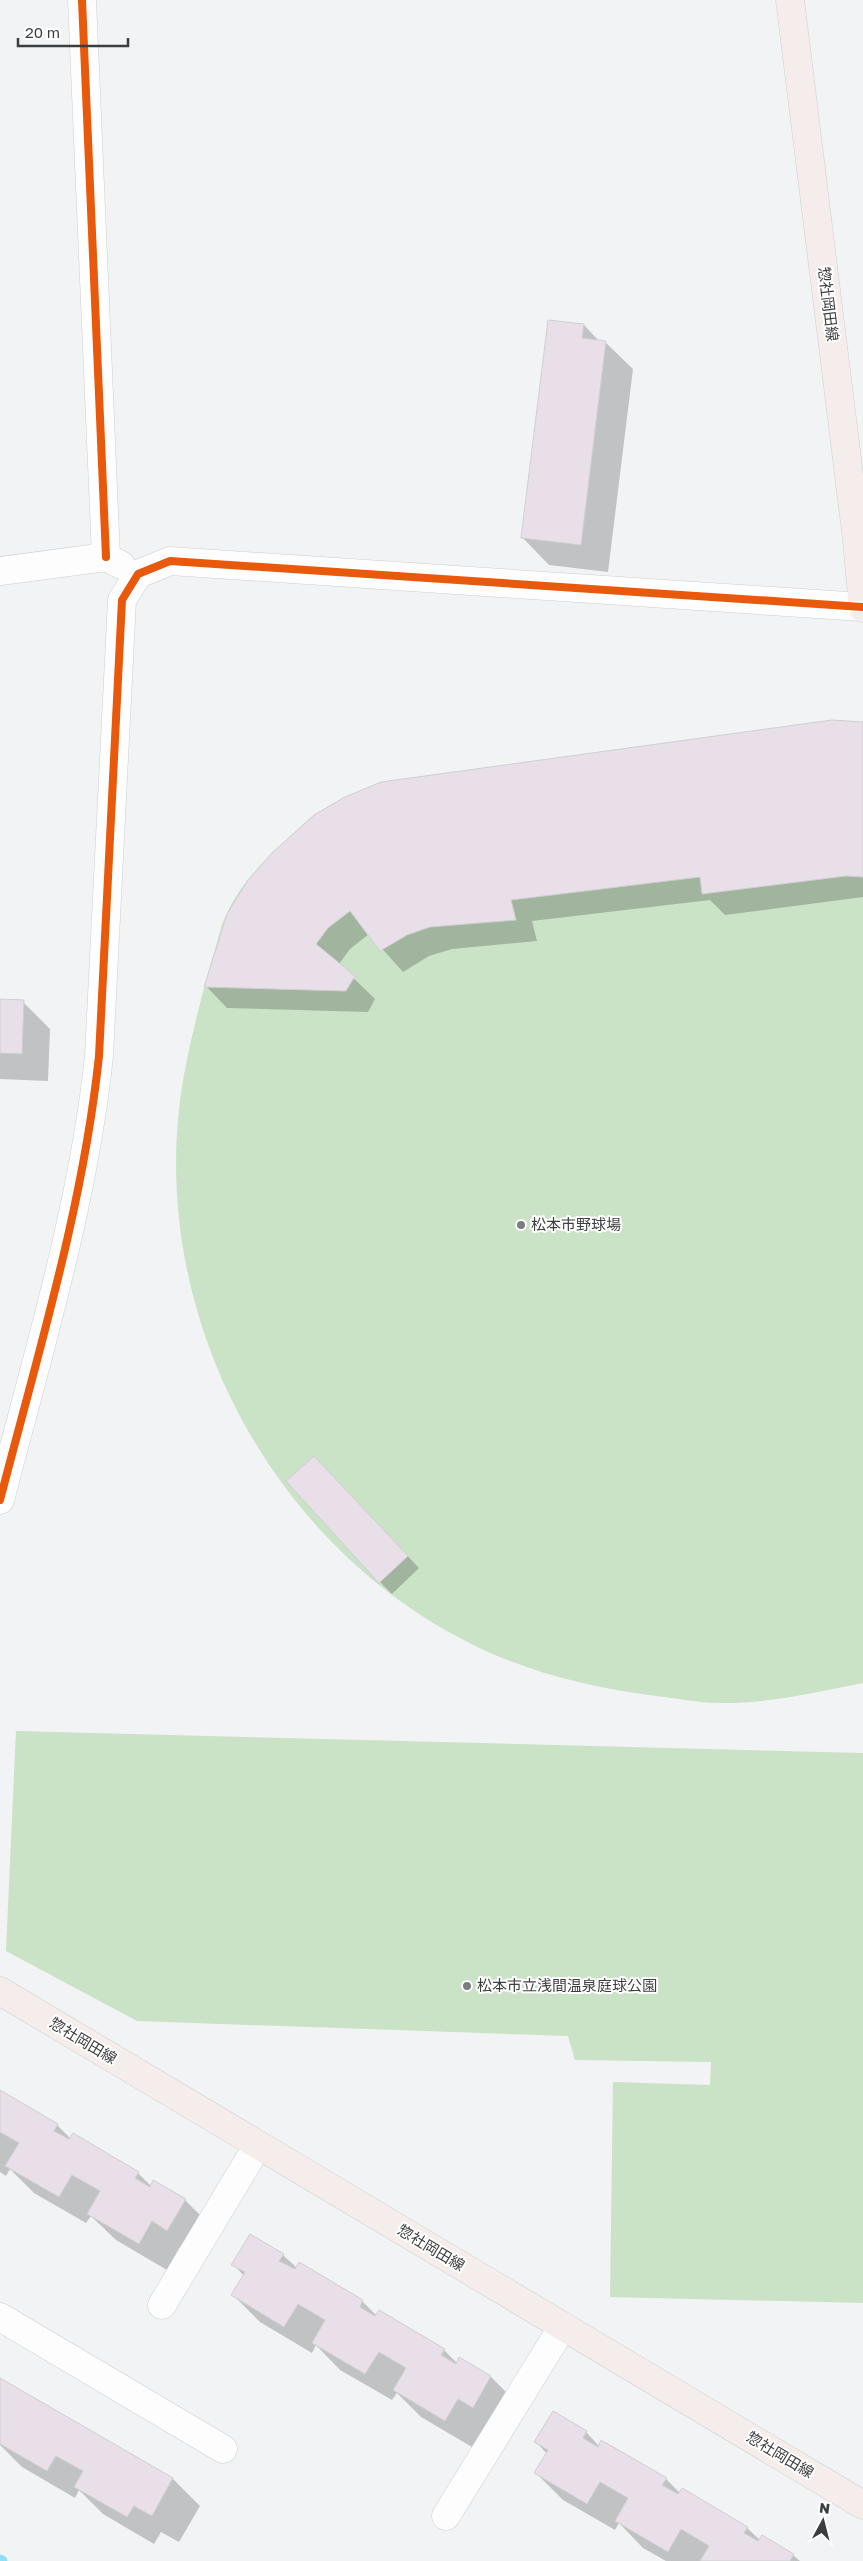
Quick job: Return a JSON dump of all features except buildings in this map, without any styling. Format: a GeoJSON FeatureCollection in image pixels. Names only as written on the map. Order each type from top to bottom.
{"type":"FeatureCollection","features":[{"type":"Feature","properties":{"kind":"main road","name":"惣社岡田線"},"geometry":{"type":"LineString","coordinates":[[790,0],[856,530],[862,608]]}},
{"type":"Feature","properties":{"kind":"main road","name":"惣社岡田線"},"geometry":{"type":"LineString","coordinates":[[0,1991],[863,2505]]}},
{"type":"Feature","properties":{"kind":"street"},"geometry":{"type":"LineString","coordinates":[[82,0],[106,557]]}},
{"type":"Feature","properties":{"kind":"street"},"geometry":{"type":"LineString","coordinates":[[0,571],[106,557],[138,574]]}},
{"type":"Feature","properties":{"kind":"street"},"geometry":{"type":"LineString","coordinates":[[0,1500],[79,1193],[92,1125],[99,1056],[122,600],[138,574],[170,561],[862,608]]}},
{"type":"Feature","properties":{"kind":"street"},"geometry":{"type":"LineString","coordinates":[[162,2305],[258,2145]]}},
{"type":"Feature","properties":{"kind":"street"},"geometry":{"type":"LineString","coordinates":[[0,2317],[223,2449]]}},
{"type":"Feature","properties":{"kind":"street"},"geometry":{"type":"LineString","coordinates":[[446,2516],[562,2326]]}},
{"type":"Feature","properties":{"kind":"green space","name":"松本市野球場"},"geometry":{"type":"Polygon","coordinates":[[[863,722],[863,1683],[755,1702],[711,1703],[605,1688],[554,1676],[505,1659],[458,1637],[387,1591],[326,1536],[273,1471],[231,1399],[201,1322],[182,1241],[176,1158],[187,1059],[201,998],[223,922],[235,898],[254,872],[277,848],[314,815],[863,722]]]}},
{"type":"Feature","properties":{"kind":"green space","name":"松本市立浅間温泉庭球公園"},"geometry":{"type":"Polygon","coordinates":[[[16,1731],[863,1753],[863,2303],[610,2297],[613,2082],[710,2085],[711,2062],[575,2060],[568,2036],[137,2021],[6,1951],[16,1731]]]}},
{"type":"Feature","properties":{"kind":"cycle path"},"geometry":{"type":"LineString","coordinates":[[82,0],[106,557]]}},
{"type":"Feature","properties":{"kind":"cycle path"},"geometry":{"type":"LineString","coordinates":[[0,1500],[58,1280],[71,1224],[92,1112],[99,1056],[122,600],[138,574],[170,561],[862,607]]}},
{"type":"Feature","properties":{"kind":"place","name":"松本市野球場"},"geometry":{"type":"Point","coordinates":[521,1225]}},
{"type":"Feature","properties":{"kind":"place","name":"松本市立浅間温泉庭球公園"},"geometry":{"type":"Point","coordinates":[467,1986]}}]}
